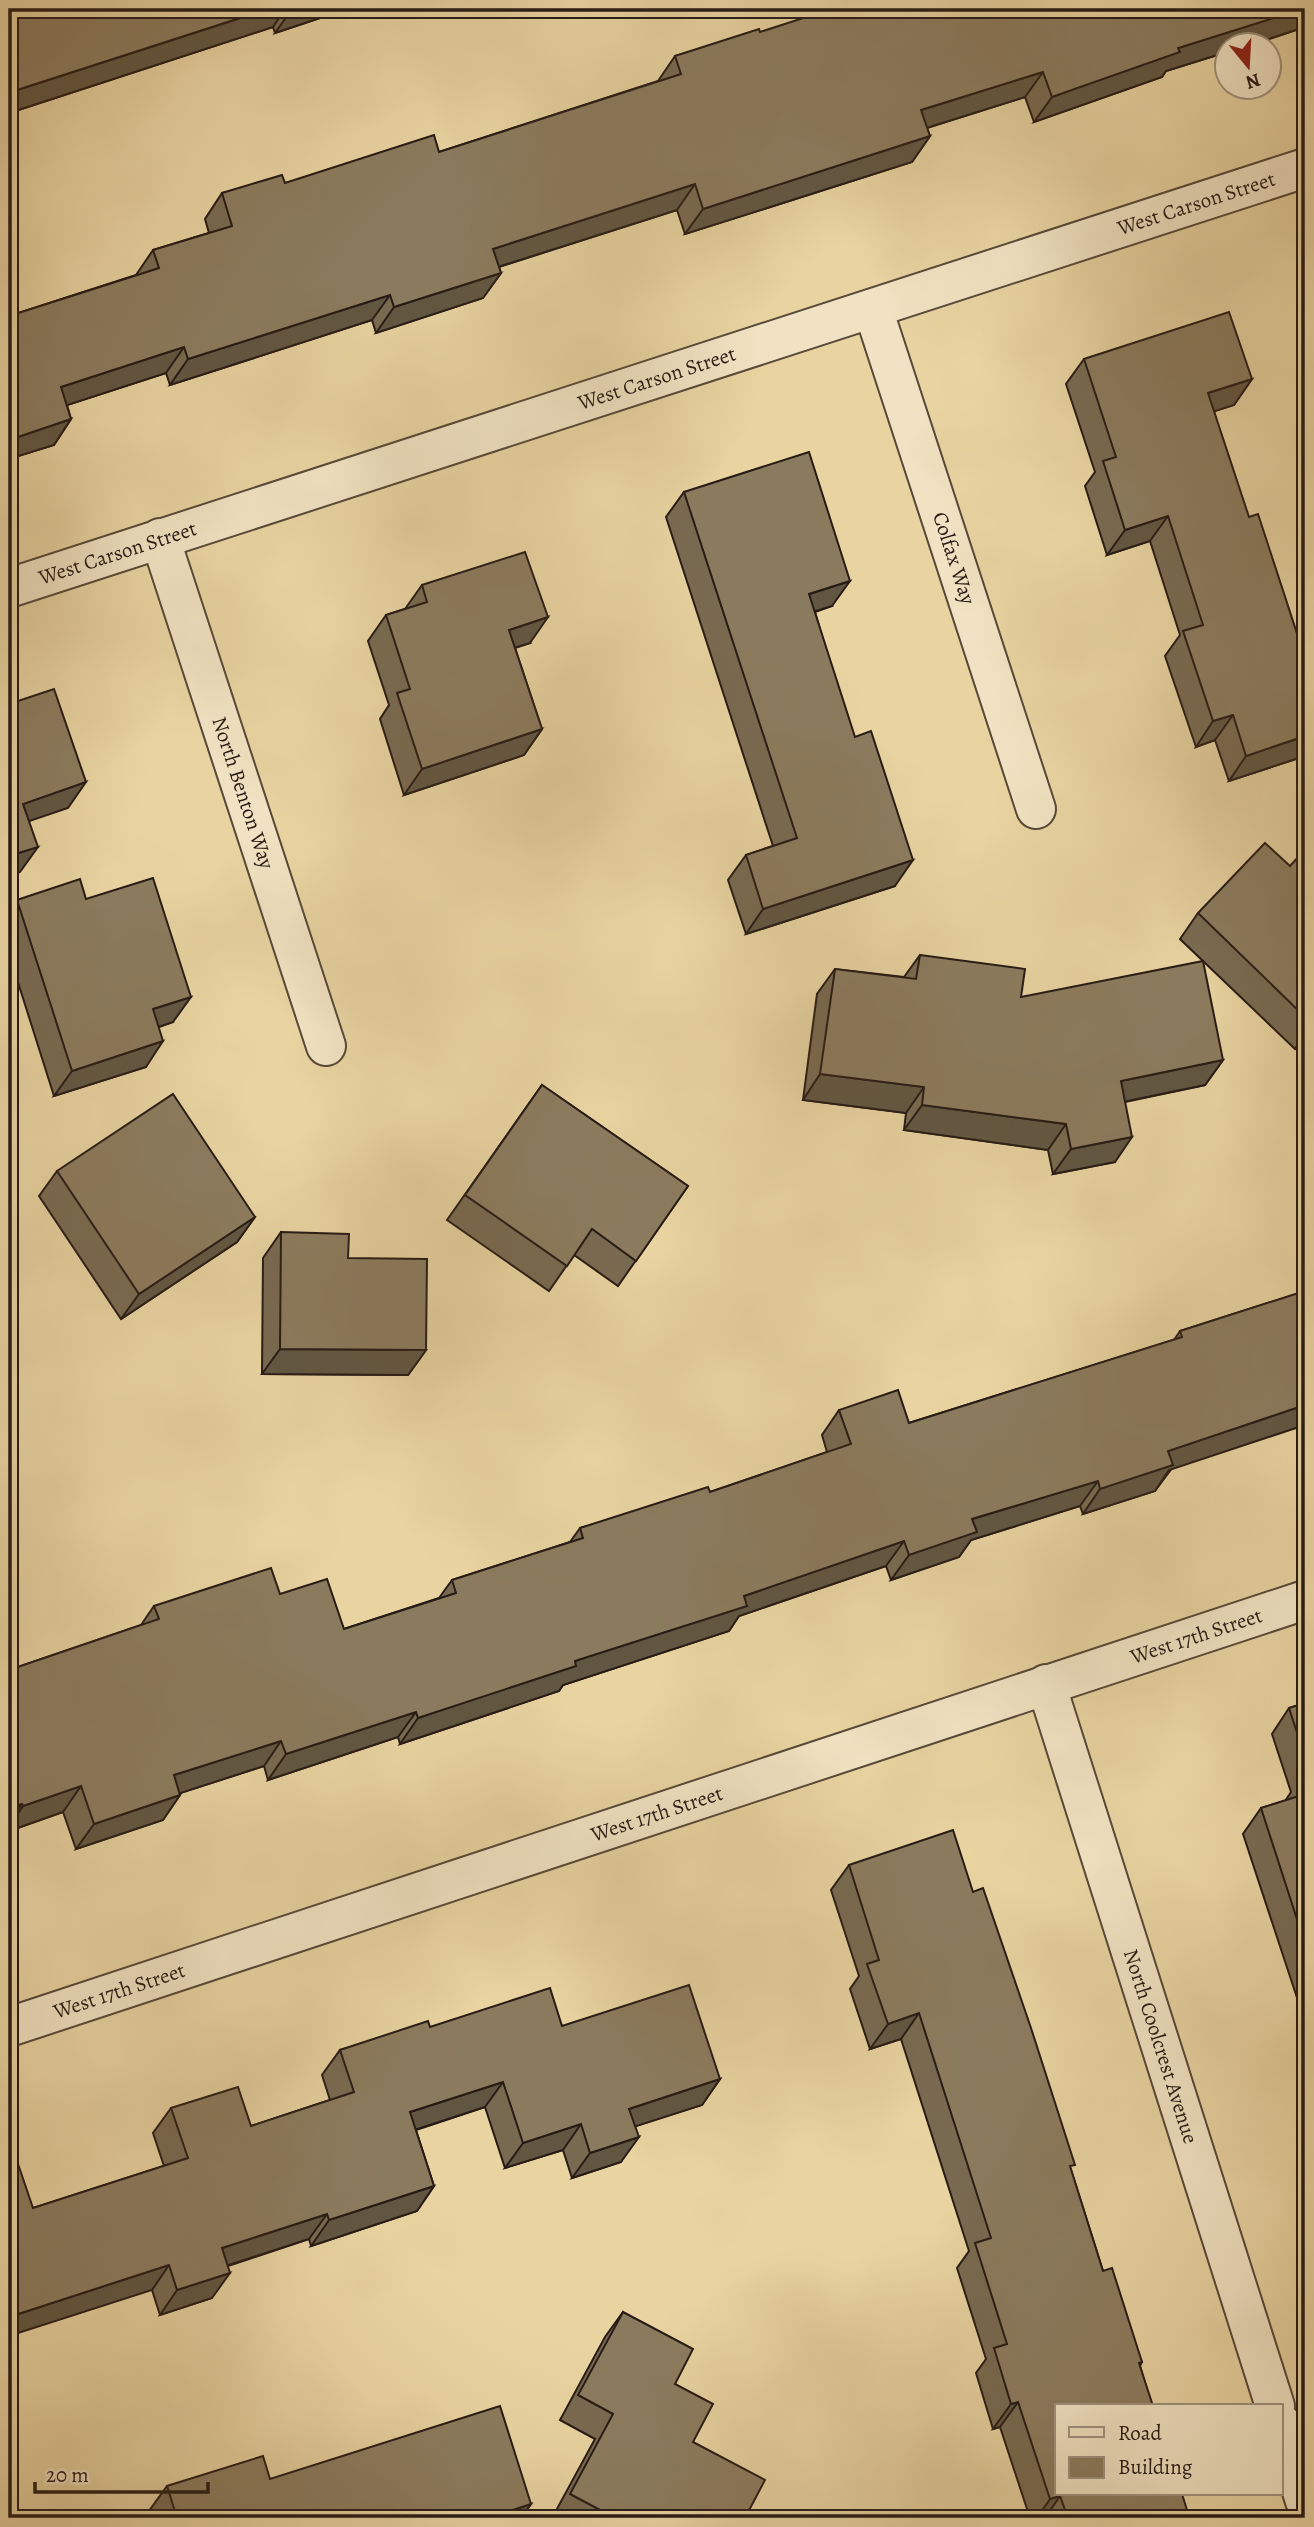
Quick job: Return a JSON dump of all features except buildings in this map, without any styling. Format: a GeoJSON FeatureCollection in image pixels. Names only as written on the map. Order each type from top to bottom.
{"type":"FeatureCollection","features":[{"type":"Feature","properties":{"kind":"street","name":"West Carson Street"},"geometry":{"type":"LineString","coordinates":[[9,588],[1305,168]]}},
{"type":"Feature","properties":{"kind":"street","name":"Colfax Way"},"geometry":{"type":"LineString","coordinates":[[873,309],[1036,809]]}},
{"type":"Feature","properties":{"kind":"street","name":"North Benton Way"},"geometry":{"type":"LineString","coordinates":[[160,538],[326,1046]]}},
{"type":"Feature","properties":{"kind":"street","name":"West 17th Street"},"geometry":{"type":"LineString","coordinates":[[9,2027],[1305,1600]]}},
{"type":"Feature","properties":{"kind":"street","name":"North Coolcrest Avenue"},"geometry":{"type":"LineString","coordinates":[[1046,1684],[1274,2404]]}},
{"type":"Feature","properties":{"kind":"street"},"geometry":{"type":"LineString","coordinates":[[1282,2426],[1305,2501]]}}]}
